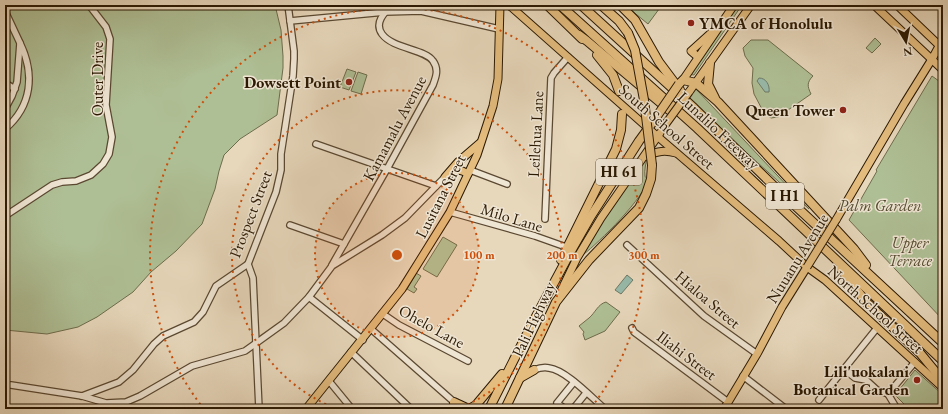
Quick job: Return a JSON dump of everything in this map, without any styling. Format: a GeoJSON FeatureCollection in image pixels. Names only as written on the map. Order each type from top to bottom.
{"type":"FeatureCollection","features":[{"type":"Feature","properties":{"kind":"highway"},"geometry":{"type":"LineString","coordinates":[[547,5],[579,35],[602,60],[613,75],[619,91]]}},
{"type":"Feature","properties":{"kind":"highway","name":"Lunalilo Freeway"},"geometry":{"type":"LineString","coordinates":[[560,5],[734,162],[943,361]]}},
{"type":"Feature","properties":{"kind":"highway","name":"Lunalilo Freeway"},"geometry":{"type":"LineString","coordinates":[[581,5],[694,108],[774,186],[943,343]]}},
{"type":"Feature","properties":{"kind":"highway"},"geometry":{"type":"LineString","coordinates":[[556,302],[589,260],[639,208],[651,179],[652,165],[635,50],[628,34],[619,21],[601,5]]}},
{"type":"Feature","properties":{"kind":"highway"},"geometry":{"type":"LineString","coordinates":[[620,5],[635,20],[659,62],[694,108]]}},
{"type":"Feature","properties":{"kind":"highway"},"geometry":{"type":"LineString","coordinates":[[579,35],[685,124],[734,162]]}},
{"type":"Feature","properties":{"kind":"highway"},"geometry":{"type":"LineString","coordinates":[[710,63],[708,84],[718,102]]}},
{"type":"Feature","properties":{"kind":"highway"},"geometry":{"type":"LineString","coordinates":[[681,82],[696,83],[718,102],[854,249],[880,283]]}},
{"type":"Feature","properties":{"kind":"highway","name":"Pali Highway"},"geometry":{"type":"LineString","coordinates":[[489,409],[541,307],[591,216],[639,141],[681,82]]}},
{"type":"Feature","properties":{"kind":"highway"},"geometry":{"type":"LineString","coordinates":[[541,307],[566,247],[616,149],[621,130],[622,114]]}},
{"type":"Feature","properties":{"kind":"highway"},"geometry":{"type":"LineString","coordinates":[[830,254],[861,297],[920,353],[943,381]]}},
{"type":"Feature","properties":{"kind":"highway","name":"Pali Highway"},"geometry":{"type":"LineString","coordinates":[[505,409],[556,302]]}},
{"type":"Feature","properties":{"kind":"highway"},"geometry":{"type":"LineString","coordinates":[[454,402],[464,408],[469,409],[476,405],[513,361]]}},
{"type":"Feature","properties":{"kind":"highway"},"geometry":{"type":"LineString","coordinates":[[520,378],[534,370]]}},
{"type":"Feature","properties":{"kind":"highway"},"geometry":{"type":"LineString","coordinates":[[510,409],[516,397],[513,392]]}},
{"type":"Feature","properties":{"kind":"highway"},"geometry":{"type":"LineString","coordinates":[[454,402],[460,409]]}},
{"type":"Feature","properties":{"kind":"main road","name":"Lusitana Street"},"geometry":{"type":"LineString","coordinates":[[306,409],[351,352],[363,340],[416,269],[450,212],[477,155],[493,106],[498,79],[500,5]]}},
{"type":"Feature","properties":{"kind":"main road","name":"South School Street"},"geometry":{"type":"LineString","coordinates":[[509,5],[807,267]]}},
{"type":"Feature","properties":{"kind":"main road","name":"Pali Highway"},"geometry":{"type":"LineString","coordinates":[[681,82],[734,5]]}},
{"type":"Feature","properties":{"kind":"main road","name":"Pali Highway"},"geometry":{"type":"LineString","coordinates":[[556,302],[577,258],[601,218],[657,136],[751,5]]}},
{"type":"Feature","properties":{"kind":"main road"},"geometry":{"type":"LineString","coordinates":[[874,5],[943,70]]}},
{"type":"Feature","properties":{"kind":"main road"},"geometry":{"type":"LineString","coordinates":[[897,5],[942,45]]}},
{"type":"Feature","properties":{"kind":"main road","name":"Nuuanu Avenue"},"geometry":{"type":"LineString","coordinates":[[724,409],[757,354],[782,307],[842,211],[904,104],[942,45]]}},
{"type":"Feature","properties":{"kind":"main road"},"geometry":{"type":"LineString","coordinates":[[445,177],[458,162],[480,143]]}},
{"type":"Feature","properties":{"kind":"main road"},"geometry":{"type":"LineString","coordinates":[[634,169],[647,156],[656,152],[667,151],[678,153]]}},
{"type":"Feature","properties":{"kind":"main road"},"geometry":{"type":"LineString","coordinates":[[445,177],[456,170],[469,172]]}},
{"type":"Feature","properties":{"kind":"main road","name":"North School Street"},"geometry":{"type":"LineString","coordinates":[[807,267],[825,280],[943,388]]}},
{"type":"Feature","properties":{"kind":"street","name":"Outer Drive"},"geometry":{"type":"LineString","coordinates":[[5,216],[52,185],[62,182],[76,181],[91,175],[103,164],[108,154],[112,137],[106,105],[110,40],[106,27],[89,5]]}},
{"type":"Feature","properties":{"kind":"street","name":"Prospect Street"},"geometry":{"type":"LineString","coordinates":[[82,396],[119,382],[163,336],[194,322],[202,312],[216,286],[248,264],[276,192],[281,170],[281,154],[293,76],[294,51],[288,5]]}},
{"type":"Feature","properties":{"kind":"street","name":"Kamamalu Avenue"},"geometry":{"type":"LineString","coordinates":[[332,266],[433,85],[437,72],[434,62],[429,57],[388,41],[379,31],[379,22],[385,12],[392,5]]}},
{"type":"Feature","properties":{"kind":"street"},"geometry":{"type":"LineString","coordinates":[[5,10],[26,56],[29,69],[28,90],[22,109],[14,121],[5,129]]}},
{"type":"Feature","properties":{"kind":"street"},"geometry":{"type":"LineString","coordinates":[[290,21],[385,12],[421,11],[499,30]]}},
{"type":"Feature","properties":{"kind":"street"},"geometry":{"type":"LineString","coordinates":[[5,109],[15,89],[18,74],[20,43]]}},
{"type":"Feature","properties":{"kind":"street","name":"Leilehua Lane"},"geometry":{"type":"LineString","coordinates":[[544,219],[551,78],[568,57]]}},
{"type":"Feature","properties":{"kind":"street"},"geometry":{"type":"LineString","coordinates":[[5,83],[15,89]]}},
{"type":"Feature","properties":{"kind":"street"},"geometry":{"type":"LineString","coordinates":[[316,144],[436,186]]}},
{"type":"Feature","properties":{"kind":"street"},"geometry":{"type":"LineString","coordinates":[[469,172],[507,184]]}},
{"type":"Feature","properties":{"kind":"street"},"geometry":{"type":"LineString","coordinates":[[5,385],[82,396],[106,403],[126,402],[140,396],[192,366],[245,352],[284,323],[309,297],[332,266],[382,235],[405,218],[445,177]]}},
{"type":"Feature","properties":{"kind":"street","name":"Milo Lane"},"geometry":{"type":"LineString","coordinates":[[450,212],[535,236],[566,247]]}},
{"type":"Feature","properties":{"kind":"street"},"geometry":{"type":"LineString","coordinates":[[290,225],[344,244]]}},
{"type":"Feature","properties":{"kind":"street","name":"Hialoa Street"},"geometry":{"type":"LineString","coordinates":[[627,245],[704,316],[757,354]]}},
{"type":"Feature","properties":{"kind":"street"},"geometry":{"type":"LineString","coordinates":[[248,264],[253,278],[259,409]]}},
{"type":"Feature","properties":{"kind":"street"},"geometry":{"type":"LineString","coordinates":[[309,297],[363,340]]}},
{"type":"Feature","properties":{"kind":"street","name":"Ohelo Lane"},"geometry":{"type":"LineString","coordinates":[[383,314],[399,325],[468,361]]}},
{"type":"Feature","properties":{"kind":"street","name":"Iliahi Street"},"geometry":{"type":"LineString","coordinates":[[632,328],[634,332],[728,402]]}},
{"type":"Feature","properties":{"kind":"street"},"geometry":{"type":"LineString","coordinates":[[819,400],[877,328]]}},
{"type":"Feature","properties":{"kind":"street"},"geometry":{"type":"LineString","coordinates":[[371,329],[454,402]]}},
{"type":"Feature","properties":{"kind":"street"},"geometry":{"type":"LineString","coordinates":[[351,352],[411,409]]}},
{"type":"Feature","properties":{"kind":"street"},"geometry":{"type":"LineString","coordinates":[[888,394],[915,362]]}},
{"type":"Feature","properties":{"kind":"street"},"geometry":{"type":"LineString","coordinates":[[534,370],[542,367],[560,371],[605,409]]}},
{"type":"Feature","properties":{"kind":"street"},"geometry":{"type":"LineString","coordinates":[[844,370],[855,378],[866,380],[877,390],[888,394],[897,409]]}},
{"type":"Feature","properties":{"kind":"street"},"geometry":{"type":"LineString","coordinates":[[743,376],[786,409]]}},
{"type":"Feature","properties":{"kind":"street"},"geometry":{"type":"LineString","coordinates":[[329,380],[352,409]]}},
{"type":"Feature","properties":{"kind":"street"},"geometry":{"type":"LineString","coordinates":[[565,409],[557,403],[574,382]]}},
{"type":"Feature","properties":{"kind":"street"},"geometry":{"type":"LineString","coordinates":[[573,409],[586,393]]}},
{"type":"Feature","properties":{"kind":"street"},"geometry":{"type":"LineString","coordinates":[[122,409],[126,402]]}},
{"type":"Feature","properties":{"kind":"green space"},"geometry":{"type":"Polygon","coordinates":[[[5,5],[275,5],[281,30],[283,68],[277,115],[240,139],[224,155],[215,189],[202,224],[176,251],[151,272],[133,292],[97,317],[78,327],[47,334],[5,330],[5,5]]]}},
{"type":"Feature","properties":{"kind":"green space"},"geometry":{"type":"Polygon","coordinates":[[[625,5],[662,5],[648,24],[625,5]]]}},
{"type":"Feature","properties":{"kind":"green space"},"geometry":{"type":"Polygon","coordinates":[[[737,5],[742,5],[694,75],[687,74],[737,5]]]}},
{"type":"Feature","properties":{"kind":"green space"},"geometry":{"type":"Polygon","coordinates":[[[875,38],[881,44],[872,53],[866,48],[875,38]]]}},
{"type":"Feature","properties":{"kind":"green space"},"geometry":{"type":"Polygon","coordinates":[[[751,40],[768,40],[813,76],[808,84],[811,94],[778,117],[771,118],[764,113],[754,94],[752,83],[753,68],[745,56],[743,48],[751,40]]]}},
{"type":"Feature","properties":{"kind":"green space"},"geometry":{"type":"Polygon","coordinates":[[[347,69],[356,72],[349,90],[340,87],[347,69]]]}},
{"type":"Feature","properties":{"kind":"green space"},"geometry":{"type":"Polygon","coordinates":[[[358,72],[367,75],[361,94],[351,91],[358,72]]]}},
{"type":"Feature","properties":{"kind":"green space"},"geometry":{"type":"Polygon","coordinates":[[[932,76],[943,84],[943,320],[849,220],[877,171],[876,170],[932,76]]]}},
{"type":"Feature","properties":{"kind":"green space"},"geometry":{"type":"Polygon","coordinates":[[[695,88],[809,209],[738,145],[688,96],[695,88]]]}},
{"type":"Feature","properties":{"kind":"green space"},"geometry":{"type":"Polygon","coordinates":[[[647,158],[645,176],[647,179],[639,196],[621,219],[584,254],[590,240],[647,158]]]}},
{"type":"Feature","properties":{"kind":"green space"},"geometry":{"type":"Polygon","coordinates":[[[443,237],[457,245],[437,277],[423,269],[443,237]]]}},
{"type":"Feature","properties":{"kind":"green space"},"geometry":{"type":"Polygon","coordinates":[[[416,273],[421,276],[414,287],[417,289],[414,293],[407,289],[416,273]]]}},
{"type":"Feature","properties":{"kind":"green space"},"geometry":{"type":"Polygon","coordinates":[[[606,302],[620,312],[605,331],[585,340],[583,334],[584,332],[579,326],[603,303],[606,302]]]}},
{"type":"Feature","properties":{"kind":"green space","name":"Lili'uokalani Botanical Garden"},"geometry":{"type":"Polygon","coordinates":[[[915,370],[943,395],[943,409],[906,409],[906,406],[895,395],[915,370]]]}},
{"type":"Feature","properties":{"kind":"shaded area"},"geometry":{"type":"Polygon","coordinates":[[[759,78],[764,79],[767,82],[769,92],[765,92],[757,81],[759,78]]]}},
{"type":"Feature","properties":{"kind":"shaded area"},"geometry":{"type":"Polygon","coordinates":[[[627,275],[633,280],[621,294],[615,290],[627,275]]]}},
{"type":"Feature","properties":{"kind":"place","name":"YMCA of Honolulu"},"geometry":{"type":"Point","coordinates":[691,23]}},
{"type":"Feature","properties":{"kind":"place","name":"Dowsett Point"},"geometry":{"type":"Point","coordinates":[349,82]}},
{"type":"Feature","properties":{"kind":"place","name":"Queen Tower"},"geometry":{"type":"Point","coordinates":[843,110]}},
{"type":"Feature","properties":{"kind":"place","name":"Lili'uokalani Botanical Garden"},"geometry":{"type":"Point","coordinates":[917,380]}},
{"type":"Feature","properties":{"kind":"park label","name":"Palm Garden"},"geometry":{"type":"Point","coordinates":[880,205]}},
{"type":"Feature","properties":{"kind":"park label","name":"Upper Terrace"},"geometry":{"type":"Point","coordinates":[910,251]}}]}
